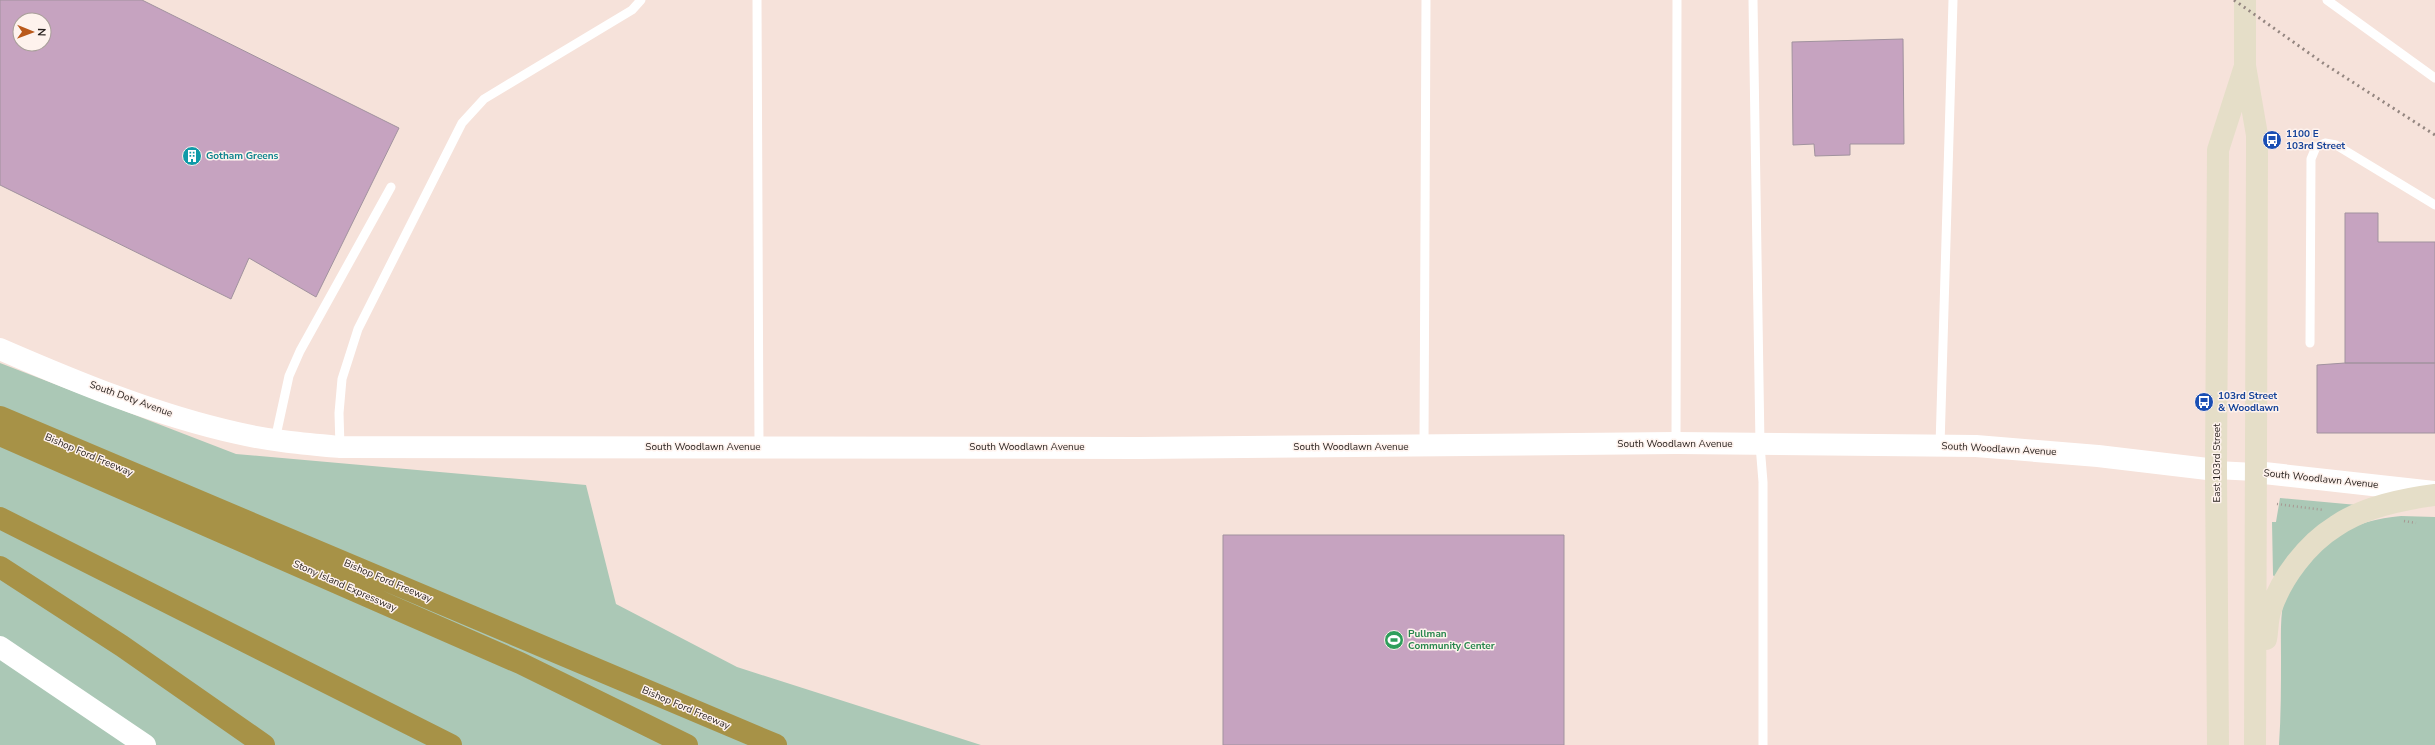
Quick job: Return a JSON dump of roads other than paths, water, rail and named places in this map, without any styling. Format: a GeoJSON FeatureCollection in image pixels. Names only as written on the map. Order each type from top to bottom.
{"type":"FeatureCollection","features":[{"type":"Feature","properties":{"kind":"highway","name":"Bishop Ford Freeway"},"geometry":{"type":"LineString","coordinates":[[0,417],[776,745]]}},
{"type":"Feature","properties":{"kind":"highway","name":"Stony Island Expressway"},"geometry":{"type":"LineString","coordinates":[[0,435],[520,663],[687,745]]}},
{"type":"Feature","properties":{"kind":"highway"},"geometry":{"type":"LineString","coordinates":[[0,518],[451,745]]}},
{"type":"Feature","properties":{"kind":"highway"},"geometry":{"type":"LineString","coordinates":[[0,567],[122,646],[264,745]]}},
{"type":"Feature","properties":{"kind":"main road","name":"East 103rd Street"},"geometry":{"type":"LineString","coordinates":[[2245,0],[2245,66],[2257,135],[2255,472],[2256,745]]}},
{"type":"Feature","properties":{"kind":"main road","name":"East 103rd Street"},"geometry":{"type":"LineString","coordinates":[[2218,745],[2216,470],[2218,150],[2245,66]]}},
{"type":"Feature","properties":{"kind":"main road"},"geometry":{"type":"LineString","coordinates":[[2255,722],[2270,610],[2286,578],[2310,547],[2336,525],[2367,512],[2408,499],[2435,495]]}},
{"type":"Feature","properties":{"kind":"street","name":"South Doty Avenue"},"geometry":{"type":"LineString","coordinates":[[0,349],[157,410],[208,426],[270,439]]}},
{"type":"Feature","properties":{"kind":"street","name":"South Woodlawn Avenue"},"geometry":{"type":"LineString","coordinates":[[270,439],[340,447],[1424,446],[1676,443],[1976,446],[2090,455],[2216,470],[2255,472],[2435,492]]}},
{"type":"Feature","properties":{"kind":"street"},"geometry":{"type":"LineString","coordinates":[[0,647],[145,745]]}},
{"type":"Feature","properties":{"kind":"lane"},"geometry":{"type":"LineString","coordinates":[[340,447],[339,413],[342,379],[358,329],[462,123],[484,99],[632,10],[641,0]]}},
{"type":"Feature","properties":{"kind":"lane"},"geometry":{"type":"LineString","coordinates":[[757,0],[759,447]]}},
{"type":"Feature","properties":{"kind":"lane"},"geometry":{"type":"LineString","coordinates":[[1424,446],[1426,0]]}},
{"type":"Feature","properties":{"kind":"lane"},"geometry":{"type":"LineString","coordinates":[[1676,443],[1677,0]]}},
{"type":"Feature","properties":{"kind":"lane"},"geometry":{"type":"LineString","coordinates":[[1752,0],[1760,445],[1763,482],[1763,745]]}},
{"type":"Feature","properties":{"kind":"lane"},"geometry":{"type":"LineString","coordinates":[[1940,446],[1953,0]]}},
{"type":"Feature","properties":{"kind":"lane"},"geometry":{"type":"LineString","coordinates":[[2327,0],[2435,78]]}},
{"type":"Feature","properties":{"kind":"lane"},"geometry":{"type":"LineString","coordinates":[[2310,343],[2311,158],[2316,147],[2326,143],[2336,146],[2435,205]]}},
{"type":"Feature","properties":{"kind":"lane"},"geometry":{"type":"LineString","coordinates":[[270,439],[289,376],[300,350],[391,187]]}},
{"type":"Feature","properties":{"kind":"railway"},"geometry":{"type":"LineString","coordinates":[[2234,0],[2323,63],[2435,135]]}},
{"type":"Feature","properties":{"kind":"place","name":"1100 E 103rd Street"},"geometry":{"type":"Point","coordinates":[2272,140]}},
{"type":"Feature","properties":{"kind":"place","name":"Gotham Greens"},"geometry":{"type":"Point","coordinates":[192,156]}},
{"type":"Feature","properties":{"kind":"place","name":"103rd Street & Woodlawn"},"geometry":{"type":"Point","coordinates":[2204,402]}},
{"type":"Feature","properties":{"kind":"place","name":"Pullman Community Center"},"geometry":{"type":"Point","coordinates":[1394,640]}}]}
